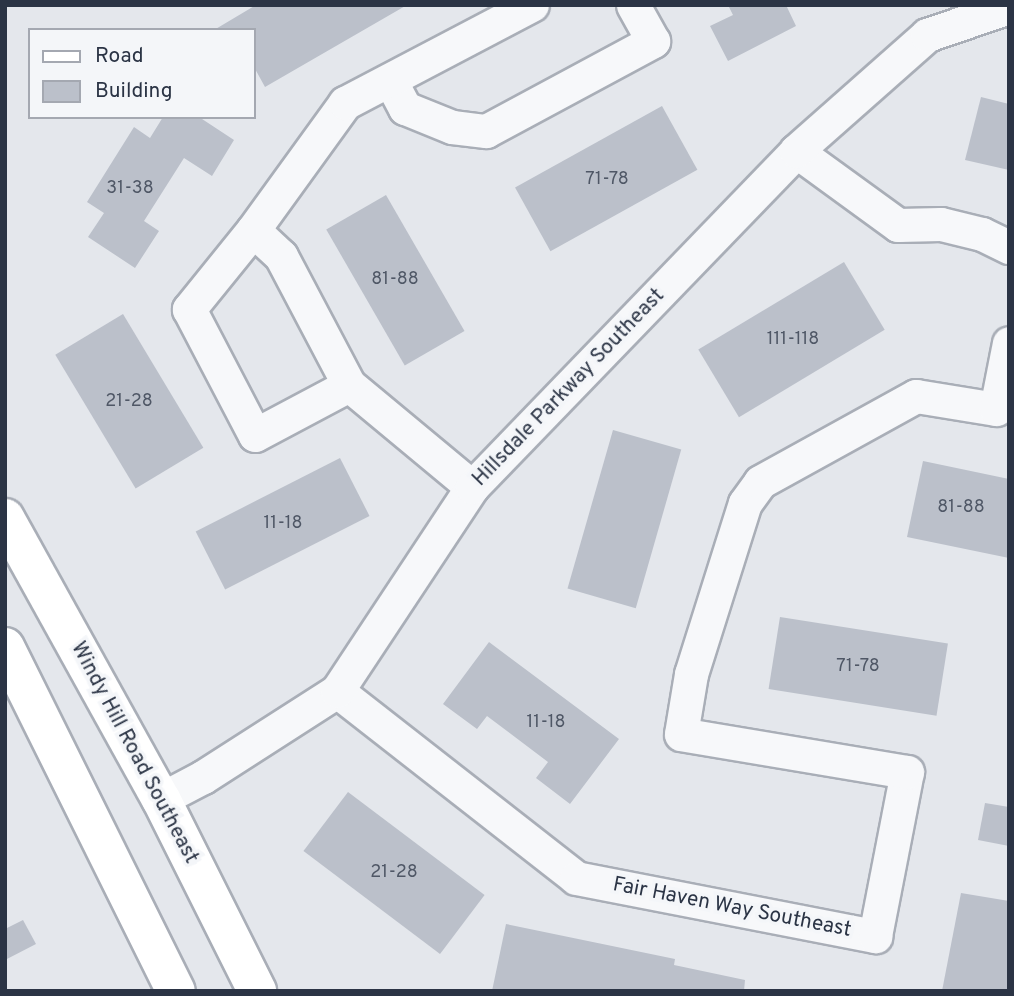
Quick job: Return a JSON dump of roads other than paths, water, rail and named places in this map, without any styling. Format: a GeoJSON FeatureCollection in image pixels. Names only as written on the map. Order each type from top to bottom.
{"type":"FeatureCollection","features":[{"type":"Feature","properties":{"kind":"main road","name":"Windy Hill Road Southeast"},"geometry":{"type":"LineString","coordinates":[[5,518],[162,799],[257,991]]}},
{"type":"Feature","properties":{"kind":"main road"},"geometry":{"type":"LineString","coordinates":[[5,647],[176,991]]}},
{"type":"Feature","properties":{"kind":"street"},"geometry":{"type":"LineString","coordinates":[[349,385],[255,435],[189,309],[253,230],[345,103],[532,5]]}},
{"type":"Feature","properties":{"kind":"street"},"geometry":{"type":"LineString","coordinates":[[390,80],[405,108],[452,127],[486,131],[653,41],[633,5]]}},
{"type":"Feature","properties":{"kind":"street","name":"Hillsdale Parkway Southeast"},"geometry":{"type":"LineString","coordinates":[[162,799],[203,778],[337,691],[472,487],[796,151],[927,35],[1009,7]]}},
{"type":"Feature","properties":{"kind":"street"},"geometry":{"type":"LineString","coordinates":[[796,151],[898,225],[941,224],[982,234],[1009,247]]}},
{"type":"Feature","properties":{"kind":"street"},"geometry":{"type":"LineString","coordinates":[[253,230],[281,256],[349,385],[472,487]]}},
{"type":"Feature","properties":{"kind":"street","name":"Fair Haven Way Southeast"},"geometry":{"type":"LineString","coordinates":[[337,691],[576,878],[875,936],[906,772],[681,734],[691,674],[745,502],[760,482],[916,396],[996,410],[1009,343]]}}]}
